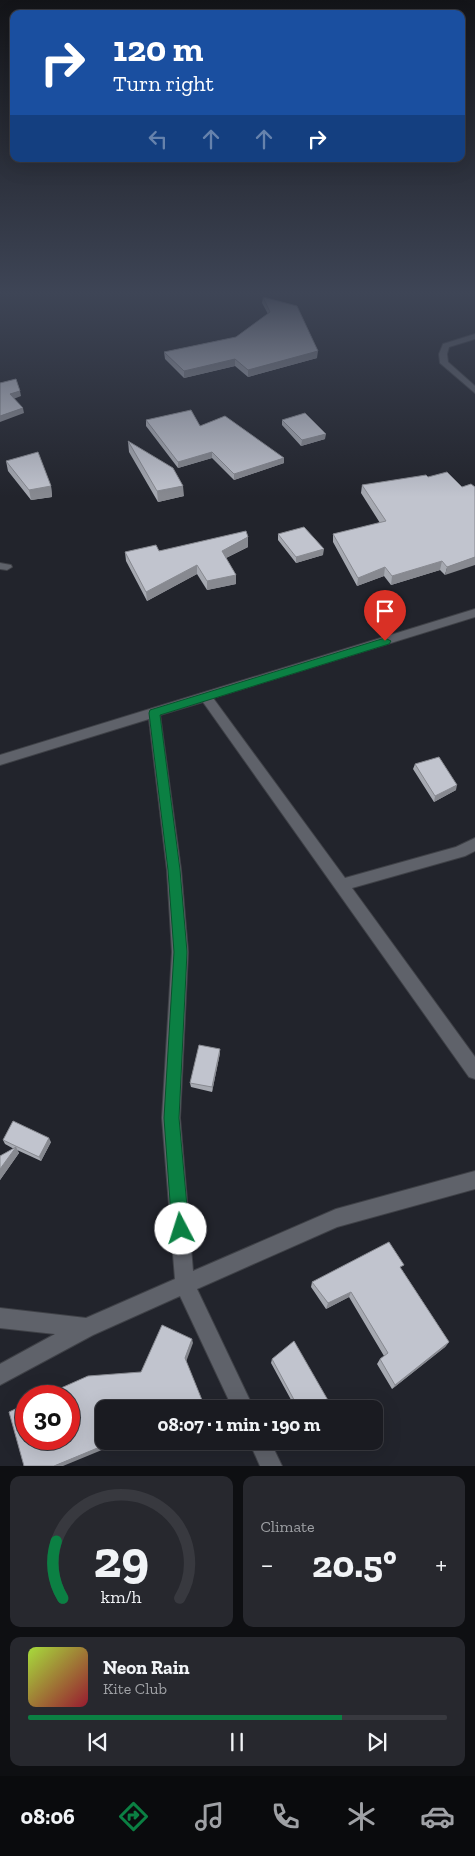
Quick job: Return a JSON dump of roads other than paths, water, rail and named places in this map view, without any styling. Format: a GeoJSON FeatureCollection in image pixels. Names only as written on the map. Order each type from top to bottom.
{"type":"FeatureCollection","features":[{"type":"Feature","properties":{"kind":"street"},"geometry":{"type":"LineString","coordinates":[[444,360],[444,363],[475,390]]}},
{"type":"Feature","properties":{"kind":"street"},"geometry":{"type":"LineString","coordinates":[[0,760],[475,613]]}},
{"type":"Feature","properties":{"kind":"street"},"geometry":{"type":"LineString","coordinates":[[206,697],[475,1071]]}},
{"type":"Feature","properties":{"kind":"street"},"geometry":{"type":"LineString","coordinates":[[154,713],[174,870],[180,952],[172,1118],[185,1285],[240,1400]]}},
{"type":"Feature","properties":{"kind":"street"},"geometry":{"type":"LineString","coordinates":[[342,885],[460,852],[475,844]]}},
{"type":"Feature","properties":{"kind":"street"},"geometry":{"type":"LineString","coordinates":[[0,1375],[86,1328],[336,1218],[475,1180]]}},
{"type":"Feature","properties":{"kind":"street"},"geometry":{"type":"LineString","coordinates":[[0,1318],[86,1328]]}},
{"type":"Feature","properties":{"kind":"street"},"geometry":{"type":"LineString","coordinates":[[263,1450],[271,1466]]}}]}
